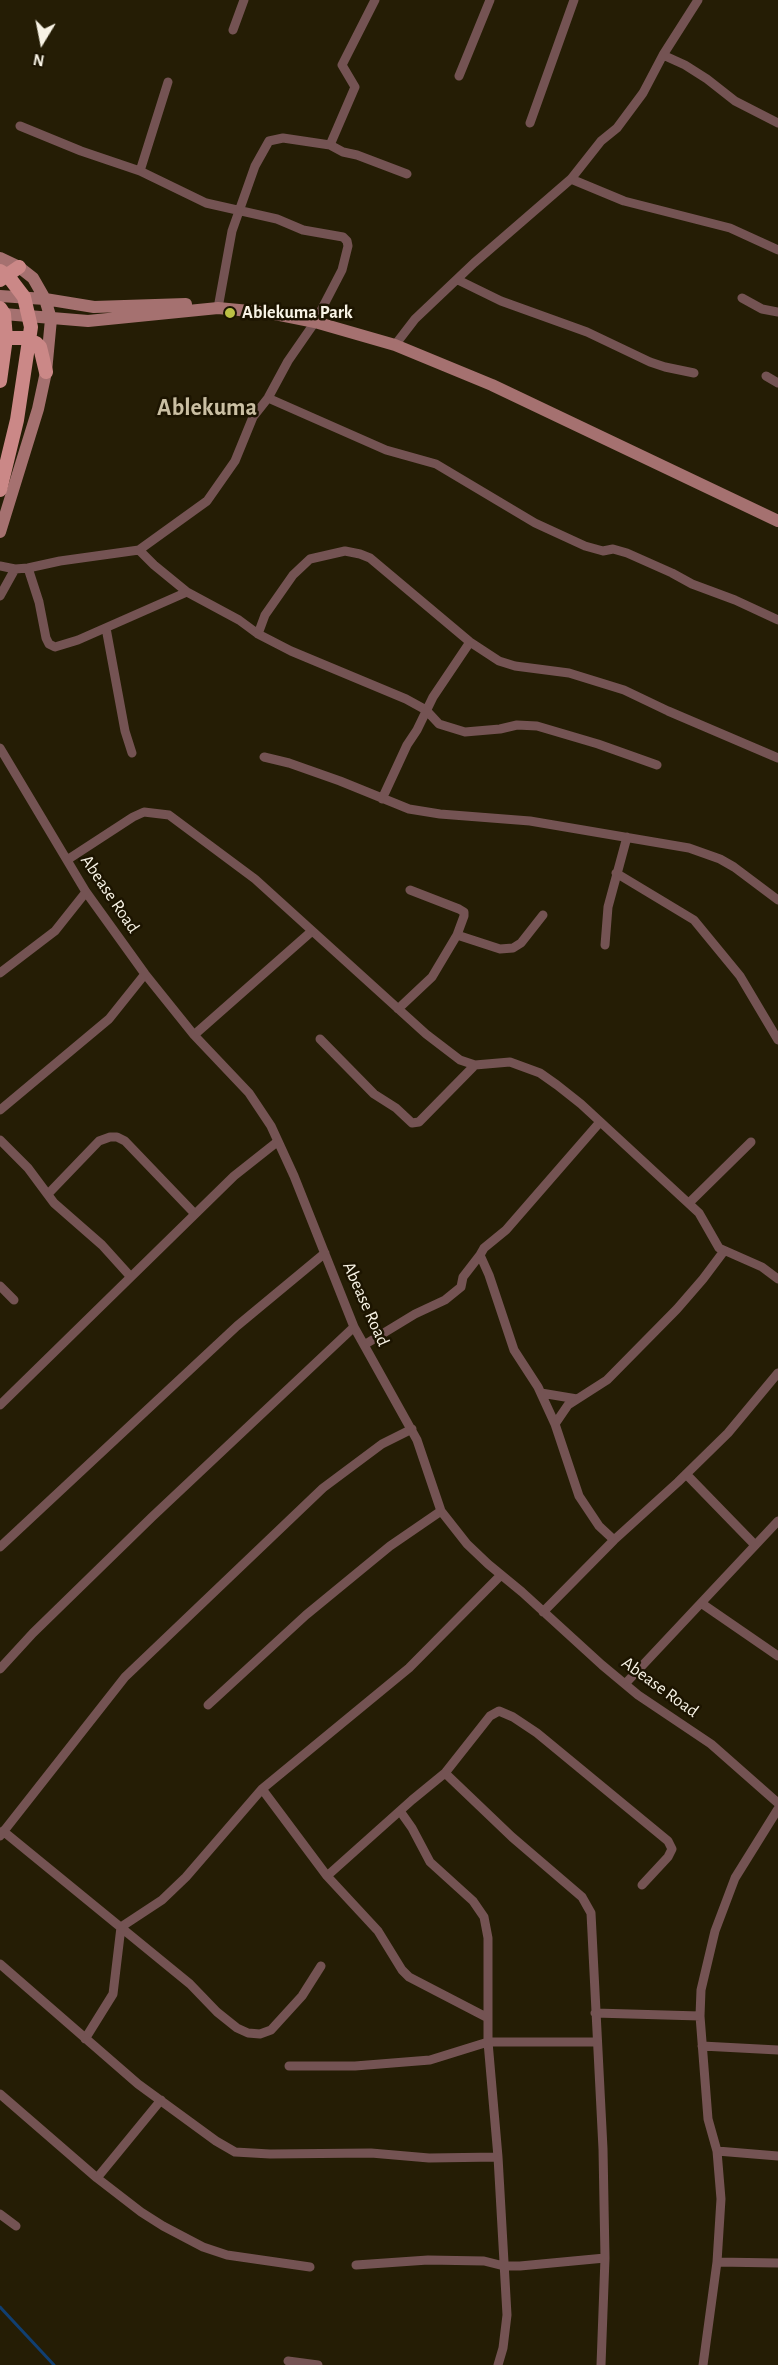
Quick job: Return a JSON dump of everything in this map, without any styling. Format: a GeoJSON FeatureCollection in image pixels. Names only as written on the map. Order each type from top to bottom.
{"type":"FeatureCollection","features":[{"type":"Feature","properties":{"kind":"main road"},"geometry":{"type":"LineString","coordinates":[[0,490],[17,420],[31,339],[30,317],[24,297],[7,273]]}},
{"type":"Feature","properties":{"kind":"main road"},"geometry":{"type":"LineString","coordinates":[[0,381],[6,338],[2,311]]}},
{"type":"Feature","properties":{"kind":"main road"},"geometry":{"type":"LineString","coordinates":[[6,338],[31,339],[40,347],[46,372]]}},
{"type":"Feature","properties":{"kind":"street"},"geometry":{"type":"LineString","coordinates":[[233,30],[244,0]]}},
{"type":"Feature","properties":{"kind":"street"},"geometry":{"type":"LineString","coordinates":[[330,145],[355,87],[342,65],[375,0]]}},
{"type":"Feature","properties":{"kind":"street"},"geometry":{"type":"LineString","coordinates":[[459,76],[490,0]]}},
{"type":"Feature","properties":{"kind":"street"},"geometry":{"type":"LineString","coordinates":[[530,123],[574,0]]}},
{"type":"Feature","properties":{"kind":"street"},"geometry":{"type":"LineString","coordinates":[[395,345],[415,319],[474,263],[571,179],[601,141],[617,128],[643,93],[698,0]]}},
{"type":"Feature","properties":{"kind":"street"},"geometry":{"type":"LineString","coordinates":[[663,56],[685,65],[735,101],[778,123]]}},
{"type":"Feature","properties":{"kind":"street"},"geometry":{"type":"LineString","coordinates":[[140,171],[168,82]]}},
{"type":"Feature","properties":{"kind":"street"},"geometry":{"type":"LineString","coordinates":[[0,566],[15,569],[28,568],[60,561],[140,550],[207,501],[229,472],[243,445],[253,417],[268,398],[288,361],[315,321],[342,270],[347,252],[347,241],[343,237],[303,230],[277,219],[206,203],[140,171],[81,151],[20,126]]}},
{"type":"Feature","properties":{"kind":"street"},"geometry":{"type":"LineString","coordinates":[[213,308],[240,210],[255,166],[269,141],[283,138],[330,145],[343,152],[407,174]]}},
{"type":"Feature","properties":{"kind":"street"},"geometry":{"type":"LineString","coordinates":[[571,179],[624,201],[729,228],[778,250]]}},
{"type":"Feature","properties":{"kind":"street"},"geometry":{"type":"LineString","coordinates":[[0,258],[7,273],[33,278],[45,298],[51,319],[46,372],[20,472],[0,532]]}},
{"type":"Feature","properties":{"kind":"street"},"geometry":{"type":"LineString","coordinates":[[458,280],[501,301],[587,332],[665,368],[694,373]]}},
{"type":"Feature","properties":{"kind":"street"},"geometry":{"type":"LineString","coordinates":[[0,296],[45,298],[94,307],[194,304],[315,321],[395,345],[492,385],[778,521]]}},
{"type":"Feature","properties":{"kind":"street"},"geometry":{"type":"LineString","coordinates":[[742,298],[762,309],[778,312]]}},
{"type":"Feature","properties":{"kind":"street"},"geometry":{"type":"LineString","coordinates":[[2,311],[30,317],[88,321],[213,308]]}},
{"type":"Feature","properties":{"kind":"street"},"geometry":{"type":"LineString","coordinates":[[766,376],[778,383]]}},
{"type":"Feature","properties":{"kind":"street"},"geometry":{"type":"LineString","coordinates":[[268,398],[386,450],[436,464],[535,523],[585,546],[603,551],[614,549],[627,553],[692,584],[735,600],[778,620]]}},
{"type":"Feature","properties":{"kind":"street"},"geometry":{"type":"LineString","coordinates":[[140,550],[154,565],[187,592],[239,620],[258,634],[291,651],[406,699],[426,710],[439,724],[456,730],[482,731],[529,724],[598,744],[657,765]]}},
{"type":"Feature","properties":{"kind":"street"},"geometry":{"type":"LineString","coordinates":[[258,634],[265,615],[293,575],[310,559],[345,551],[370,558],[487,655],[515,666],[569,673],[624,690],[778,758]]}},
{"type":"Feature","properties":{"kind":"street"},"geometry":{"type":"LineString","coordinates":[[28,568],[49,644],[55,647],[63,646],[187,592]]}},
{"type":"Feature","properties":{"kind":"street"},"geometry":{"type":"LineString","coordinates":[[0,596],[15,569]]}},
{"type":"Feature","properties":{"kind":"street"},"geometry":{"type":"LineString","coordinates":[[106,627],[125,731],[132,753]]}},
{"type":"Feature","properties":{"kind":"street"},"geometry":{"type":"LineString","coordinates":[[382,799],[406,745],[417,730],[445,677],[470,642]]}},
{"type":"Feature","properties":{"kind":"street","name":"Abease Road"},"geometry":{"type":"LineString","coordinates":[[0,748],[86,892],[145,975],[194,1035],[249,1093],[271,1126],[294,1176],[354,1327],[412,1429],[441,1511],[467,1545],[625,1684],[711,1744],[778,1803]]}},
{"type":"Feature","properties":{"kind":"street"},"geometry":{"type":"LineString","coordinates":[[264,757],[289,763],[340,781],[409,810],[530,821],[689,848],[720,859],[746,875],[778,900]]}},
{"type":"Feature","properties":{"kind":"street"},"geometry":{"type":"LineString","coordinates":[[67,860],[144,812],[169,815],[255,879],[398,1009],[460,1060],[476,1065],[510,1062],[536,1071],[573,1098],[699,1213],[712,1238],[724,1251],[762,1267],[778,1279]]}},
{"type":"Feature","properties":{"kind":"street"},"geometry":{"type":"LineString","coordinates":[[606,945],[608,907],[627,837]]}},
{"type":"Feature","properties":{"kind":"street"},"geometry":{"type":"LineString","coordinates":[[616,873],[694,920],[740,976],[778,1040]]}},
{"type":"Feature","properties":{"kind":"street"},"geometry":{"type":"LineString","coordinates":[[398,1009],[429,983],[457,935],[464,912],[410,890]]}},
{"type":"Feature","properties":{"kind":"street"},"geometry":{"type":"LineString","coordinates":[[0,973],[55,931],[86,892]]}},
{"type":"Feature","properties":{"kind":"street"},"geometry":{"type":"LineString","coordinates":[[457,935],[506,950],[521,944],[543,915]]}},
{"type":"Feature","properties":{"kind":"street"},"geometry":{"type":"LineString","coordinates":[[194,1035],[312,931]]}},
{"type":"Feature","properties":{"kind":"street"},"geometry":{"type":"LineString","coordinates":[[0,1110],[108,1019],[145,975]]}},
{"type":"Feature","properties":{"kind":"street"},"geometry":{"type":"LineString","coordinates":[[320,1040],[374,1094],[396,1108],[412,1123],[419,1122],[476,1065]]}},
{"type":"Feature","properties":{"kind":"street"},"geometry":{"type":"LineString","coordinates":[[364,1345],[415,1314],[445,1300],[461,1287],[464,1277],[484,1248],[506,1230],[600,1122]]}},
{"type":"Feature","properties":{"kind":"street"},"geometry":{"type":"LineString","coordinates":[[48,1194],[99,1141],[117,1137],[125,1142],[195,1214]]}},
{"type":"Feature","properties":{"kind":"street"},"geometry":{"type":"LineString","coordinates":[[0,1140],[28,1168],[67,1216],[102,1245],[130,1276]]}},
{"type":"Feature","properties":{"kind":"street"},"geometry":{"type":"LineString","coordinates":[[0,1406],[234,1176],[278,1142]]}},
{"type":"Feature","properties":{"kind":"street"},"geometry":{"type":"LineString","coordinates":[[689,1203],[751,1142]]}},
{"type":"Feature","properties":{"kind":"street"},"geometry":{"type":"LineString","coordinates":[[555,1424],[568,1405],[597,1387],[615,1372],[691,1294],[724,1251]]}},
{"type":"Feature","properties":{"kind":"street"},"geometry":{"type":"LineString","coordinates":[[0,1547],[237,1326],[325,1253]]}},
{"type":"Feature","properties":{"kind":"street"},"geometry":{"type":"LineString","coordinates":[[480,1255],[514,1350],[541,1393],[555,1424],[579,1496],[599,1526],[614,1540]]}},
{"type":"Feature","properties":{"kind":"street"},"geometry":{"type":"LineString","coordinates":[[0,1286],[14,1300]]}},
{"type":"Feature","properties":{"kind":"street"},"geometry":{"type":"LineString","coordinates":[[0,1669],[33,1633],[143,1525],[354,1327]]}},
{"type":"Feature","properties":{"kind":"street"},"geometry":{"type":"LineString","coordinates":[[543,1612],[614,1540],[728,1433],[778,1373]]}},
{"type":"Feature","properties":{"kind":"street"},"geometry":{"type":"LineString","coordinates":[[541,1393],[577,1399]]}},
{"type":"Feature","properties":{"kind":"street"},"geometry":{"type":"LineString","coordinates":[[321,1966],[302,1996],[271,2030],[260,2034],[249,2033],[237,2028],[190,1984],[2,1833],[125,1677],[323,1488],[382,1444],[412,1429]]}},
{"type":"Feature","properties":{"kind":"street"},"geometry":{"type":"LineString","coordinates":[[686,1474],[755,1545]]}},
{"type":"Feature","properties":{"kind":"street"},"geometry":{"type":"LineString","coordinates":[[208,1705],[306,1615],[390,1546],[441,1511]]}},
{"type":"Feature","properties":{"kind":"street"},"geometry":{"type":"LineString","coordinates":[[625,1684],[778,1521]]}},
{"type":"Feature","properties":{"kind":"street"},"geometry":{"type":"LineString","coordinates":[[85,2039],[113,1994],[121,1927],[162,1900],[186,1877],[262,1789],[409,1668],[501,1575]]}},
{"type":"Feature","properties":{"kind":"street"},"geometry":{"type":"LineString","coordinates":[[701,1604],[778,1656]]}},
{"type":"Feature","properties":{"kind":"street"},"geometry":{"type":"LineString","coordinates":[[327,1876],[446,1773],[490,1716],[499,1712],[513,1717],[537,1733],[668,1840],[672,1849],[668,1857],[642,1885]]}},
{"type":"Feature","properties":{"kind":"street"},"geometry":{"type":"LineString","coordinates":[[446,1773],[504,1829],[582,1897],[591,1913],[603,2149],[605,2258],[601,2365]]}},
{"type":"Feature","properties":{"kind":"street"},"geometry":{"type":"LineString","coordinates":[[262,1789],[327,1876],[378,1931],[395,1961],[409,1977],[488,2018]]}},
{"type":"Feature","properties":{"kind":"street"},"geometry":{"type":"LineString","coordinates":[[703,2365],[721,2220],[717,2151],[708,2119],[702,2046],[700,2016],[703,1978],[715,1931],[740,1869],[778,1809]]}},
{"type":"Feature","properties":{"kind":"street"},"geometry":{"type":"LineString","coordinates":[[400,1811],[430,1862],[473,1901],[484,1917],[488,1938],[488,2042],[498,2157],[506,2332],[498,2365]]}},
{"type":"Feature","properties":{"kind":"street"},"geometry":{"type":"LineString","coordinates":[[0,1964],[85,2039],[161,2100],[216,2141],[235,2152],[371,2153],[429,2158],[498,2157]]}},
{"type":"Feature","properties":{"kind":"street"},"geometry":{"type":"LineString","coordinates":[[595,2013],[700,2016]]}},
{"type":"Feature","properties":{"kind":"street"},"geometry":{"type":"LineString","coordinates":[[289,2066],[355,2066],[430,2060],[488,2042],[597,2042]]}},
{"type":"Feature","properties":{"kind":"street"},"geometry":{"type":"LineString","coordinates":[[702,2046],[778,2050]]}},
{"type":"Feature","properties":{"kind":"street"},"geometry":{"type":"LineString","coordinates":[[0,2094],[97,2178],[141,2212],[203,2247],[256,2260],[310,2267]]}},
{"type":"Feature","properties":{"kind":"street"},"geometry":{"type":"LineString","coordinates":[[97,2178],[161,2100]]}},
{"type":"Feature","properties":{"kind":"street"},"geometry":{"type":"LineString","coordinates":[[717,2151],[778,2156]]}},
{"type":"Feature","properties":{"kind":"street"},"geometry":{"type":"LineString","coordinates":[[0,2214],[16,2226]]}},
{"type":"Feature","properties":{"kind":"street"},"geometry":{"type":"LineString","coordinates":[[356,2265],[428,2260],[484,2261],[504,2266],[520,2266],[605,2258]]}},
{"type":"Feature","properties":{"kind":"street"},"geometry":{"type":"LineString","coordinates":[[717,2262],[778,2264]]}},
{"type":"Feature","properties":{"kind":"street"},"geometry":{"type":"LineString","coordinates":[[288,2361],[318,2365]]}},
{"type":"Feature","properties":{"kind":"waterway"},"geometry":{"type":"LineString","coordinates":[[0,2307],[54,2365]]}},
{"type":"Feature","properties":{"kind":"place","name":"Ablekuma Park"},"geometry":{"type":"Point","coordinates":[230,313]}},
{"type":"Feature","properties":{"kind":"district","name":"Ablekuma"},"geometry":{"type":"Point","coordinates":[207,408]}}]}
